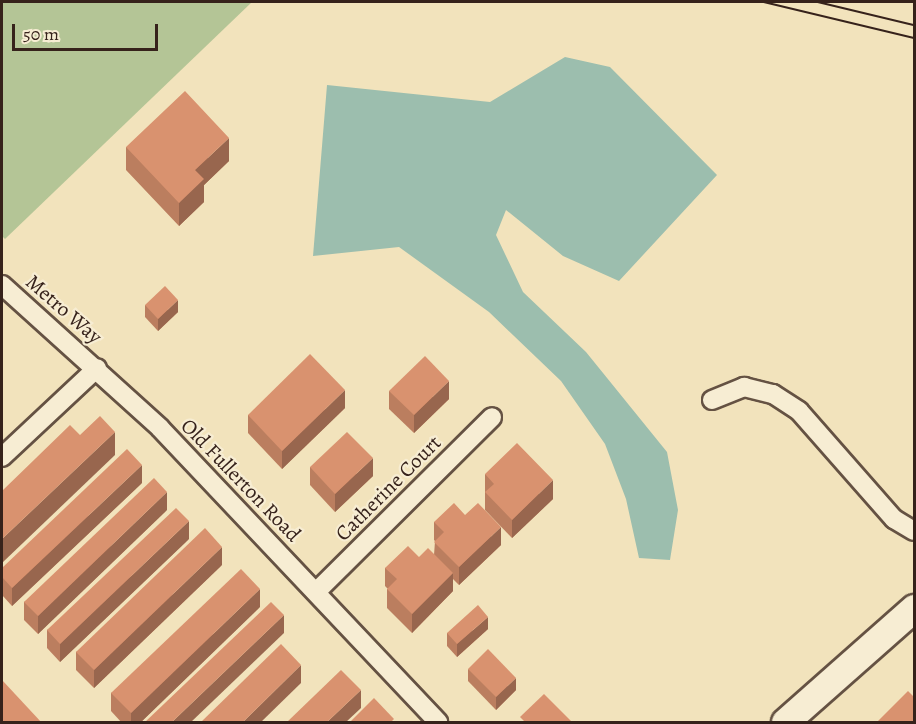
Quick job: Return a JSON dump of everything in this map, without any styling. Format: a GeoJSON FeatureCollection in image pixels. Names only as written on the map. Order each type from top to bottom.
{"type":"FeatureCollection","features":[{"type":"Feature","properties":{"kind":"street","name":"Metro Way"},"geometry":{"type":"LineString","coordinates":[[2,285],[98,368]]}},
{"type":"Feature","properties":{"kind":"street"},"geometry":{"type":"LineString","coordinates":[[2,457],[98,368]]}},
{"type":"Feature","properties":{"kind":"street","name":"Old Fullerton Road"},"geometry":{"type":"LineString","coordinates":[[98,368],[316,592],[438,723]]}},
{"type":"Feature","properties":{"kind":"street"},"geometry":{"type":"LineString","coordinates":[[712,400],[744,387],[773,394],[799,411],[894,519],[915,531]]}},
{"type":"Feature","properties":{"kind":"street","name":"Catherine Court"},"geometry":{"type":"LineString","coordinates":[[316,592],[492,417]]}},
{"type":"Feature","properties":{"kind":"street"},"geometry":{"type":"LineString","coordinates":[[785,723],[915,608]]}},
{"type":"Feature","properties":{"kind":"green space"},"geometry":{"type":"Polygon","coordinates":[[[2,2],[252,2],[5,239],[2,236],[2,2]]]}},
{"type":"Feature","properties":{"kind":"shaded area"},"geometry":{"type":"Polygon","coordinates":[[[565,57],[610,67],[717,175],[619,281],[563,256],[506,210],[496,235],[523,292],[586,352],[667,452],[678,510],[670,560],[639,558],[626,499],[605,444],[561,381],[489,312],[399,247],[313,256],[327,85],[490,102],[565,57]]]}},
{"type":"Feature","properties":{"kind":"building"},"geometry":{"type":"Polygon","coordinates":[[[185,91],[229,138],[195,170],[204,179],[179,203],[126,147],[185,91]]]}},
{"type":"Feature","properties":{"kind":"building"},"geometry":{"type":"Polygon","coordinates":[[[165,286],[178,300],[158,319],[145,305],[165,286]]]}},
{"type":"Feature","properties":{"kind":"building"},"geometry":{"type":"Polygon","coordinates":[[[310,354],[345,390],[282,451],[248,415],[310,354]]]}},
{"type":"Feature","properties":{"kind":"building"},"geometry":{"type":"Polygon","coordinates":[[[425,356],[449,381],[414,415],[389,391],[425,356]]]}},
{"type":"Feature","properties":{"kind":"building"},"geometry":{"type":"Polygon","coordinates":[[[100,416],[115,432],[2,539],[2,491],[70,425],[80,435],[100,416]]]}},
{"type":"Feature","properties":{"kind":"building"},"geometry":{"type":"Polygon","coordinates":[[[347,432],[373,458],[335,494],[310,467],[347,432]]]}},
{"type":"Feature","properties":{"kind":"building"},"geometry":{"type":"Polygon","coordinates":[[[517,443],[553,480],[512,520],[485,492],[494,484],[485,474],[517,443]]]}},
{"type":"Feature","properties":{"kind":"building"},"geometry":{"type":"Polygon","coordinates":[[[127,449],[142,465],[12,588],[2,577],[2,568],[127,449]]]}},
{"type":"Feature","properties":{"kind":"building"},"geometry":{"type":"Polygon","coordinates":[[[154,478],[167,492],[38,616],[24,602],[154,478]]]}},
{"type":"Feature","properties":{"kind":"building"},"geometry":{"type":"Polygon","coordinates":[[[454,503],[465,515],[478,503],[501,527],[459,567],[434,542],[444,532],[434,522],[454,503]]]}},
{"type":"Feature","properties":{"kind":"building"},"geometry":{"type":"Polygon","coordinates":[[[176,508],[189,521],[60,644],[47,630],[176,508]]]}},
{"type":"Feature","properties":{"kind":"building"},"geometry":{"type":"Polygon","coordinates":[[[205,528],[222,547],[94,670],[76,652],[205,528]]]}},
{"type":"Feature","properties":{"kind":"building"},"geometry":{"type":"Polygon","coordinates":[[[408,546],[419,557],[428,548],[453,573],[412,614],[387,589],[397,579],[385,568],[408,546]]]}},
{"type":"Feature","properties":{"kind":"building"},"geometry":{"type":"Polygon","coordinates":[[[241,569],[260,589],[131,713],[111,693],[241,569]]]}},
{"type":"Feature","properties":{"kind":"building"},"geometry":{"type":"Polygon","coordinates":[[[271,602],[284,615],[171,723],[144,723],[271,602]]]}},
{"type":"Feature","properties":{"kind":"building"},"geometry":{"type":"Polygon","coordinates":[[[478,605],[488,617],[457,644],[447,633],[478,605]]]}},
{"type":"Feature","properties":{"kind":"building"},"geometry":{"type":"Polygon","coordinates":[[[281,644],[301,665],[242,723],[200,723],[281,644]]]}},
{"type":"Feature","properties":{"kind":"building"},"geometry":{"type":"Polygon","coordinates":[[[488,649],[516,678],[496,697],[468,669],[488,649]]]}},
{"type":"Feature","properties":{"kind":"building"},"geometry":{"type":"Polygon","coordinates":[[[341,670],[361,690],[326,723],[286,723],[341,670]]]}},
{"type":"Feature","properties":{"kind":"building"},"geometry":{"type":"Polygon","coordinates":[[[2,680],[42,723],[2,723],[2,680]]]}},
{"type":"Feature","properties":{"kind":"building"},"geometry":{"type":"Polygon","coordinates":[[[908,691],[915,698],[915,723],[876,723],[908,691]]]}},
{"type":"Feature","properties":{"kind":"building"},"geometry":{"type":"Polygon","coordinates":[[[544,694],[573,723],[526,723],[520,717],[544,694]]]}},
{"type":"Feature","properties":{"kind":"building"},"geometry":{"type":"Polygon","coordinates":[[[374,698],[394,719],[390,723],[349,723],[374,698]]]}},
{"type":"Feature","properties":{"kind":"tram line"},"geometry":{"type":"LineString","coordinates":[[764,2],[914,38]]}},
{"type":"Feature","properties":{"kind":"tram line"},"geometry":{"type":"LineString","coordinates":[[818,2],[914,25]]}}]}
